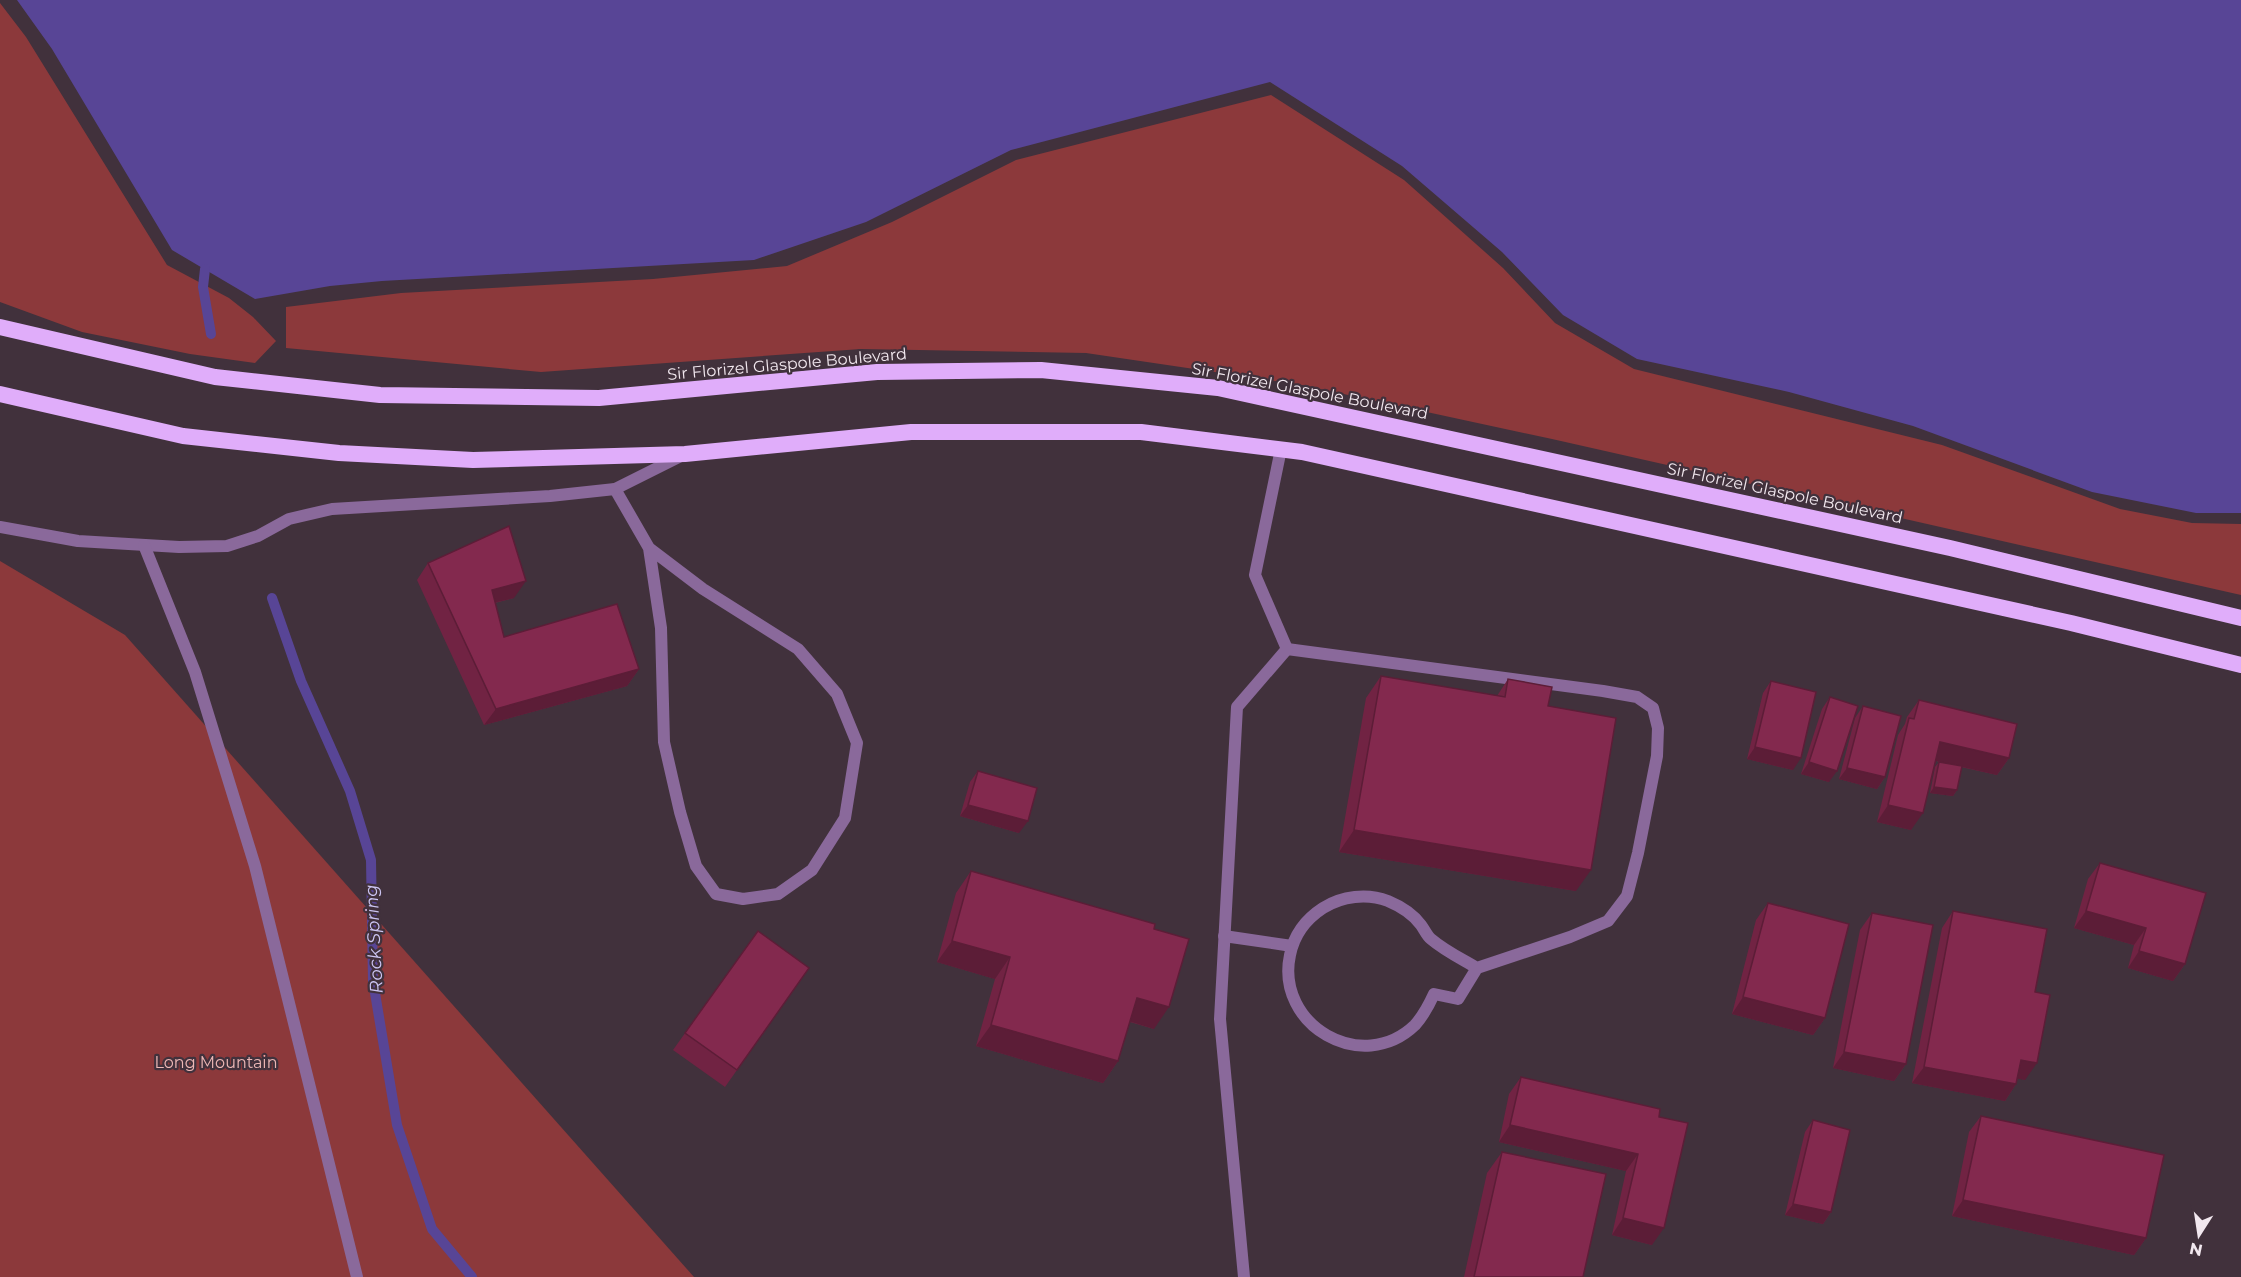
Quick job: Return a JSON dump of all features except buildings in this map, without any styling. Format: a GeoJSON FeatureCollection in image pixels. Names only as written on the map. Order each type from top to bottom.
{"type":"FeatureCollection","features":[{"type":"Feature","properties":{"kind":"highway","name":"Sir Florizel Glaspole Boulevard"},"geometry":{"type":"LineString","coordinates":[[0,327],[215,377],[380,396],[599,398],[877,372],[1041,370],[1218,388],[1950,548],[2241,618]]}},
{"type":"Feature","properties":{"kind":"highway"},"geometry":{"type":"LineString","coordinates":[[0,394],[183,436],[339,453],[473,460],[685,454],[911,432],[1141,432],[1281,449],[1617,521],[2071,623],[2241,664]]}},
{"type":"Feature","properties":{"kind":"street"},"geometry":{"type":"LineString","coordinates":[[1281,449],[1255,575],[1287,649]]}},
{"type":"Feature","properties":{"kind":"street"},"geometry":{"type":"LineString","coordinates":[[0,527],[78,541],[179,547],[227,546],[258,536],[289,519],[332,509],[550,496],[615,489],[685,454]]}},
{"type":"Feature","properties":{"kind":"street"},"geometry":{"type":"LineString","coordinates":[[615,489],[649,548],[661,628],[664,742],[680,812],[696,866],[716,894],[743,899],[778,894],[812,870],[845,819],[857,743],[837,694],[798,649],[702,589],[649,548]]}},
{"type":"Feature","properties":{"kind":"street"},"geometry":{"type":"LineString","coordinates":[[144,545],[195,672],[255,866],[357,1277]]}},
{"type":"Feature","properties":{"kind":"street"},"geometry":{"type":"LineString","coordinates":[[1244,1277],[1220,1019],[1237,707],[1287,649]]}},
{"type":"Feature","properties":{"kind":"street"},"geometry":{"type":"LineString","coordinates":[[1287,649],[1603,690],[1637,697],[1653,708],[1658,728],[1657,756],[1638,853],[1628,896],[1608,921],[1570,937],[1477,968],[1458,999],[1434,994],[1426,1011],[1414,1026],[1398,1037],[1381,1044],[1362,1046],[1342,1043],[1324,1035],[1308,1022],[1296,1005],[1289,986],[1288,966],[1292,946],[1300,928],[1330,903],[1349,897],[1368,896],[1387,900],[1405,909],[1419,922],[1430,938],[1477,968]]}},
{"type":"Feature","properties":{"kind":"street"},"geometry":{"type":"LineString","coordinates":[[1224,936],[1292,946]]}},
{"type":"Feature","properties":{"kind":"green space"},"geometry":{"type":"Polygon","coordinates":[[[0,3],[26,37],[167,265],[229,298],[253,317],[276,341],[255,363],[190,354],[82,332],[0,302],[0,3]]]}},
{"type":"Feature","properties":{"kind":"green space"},"geometry":{"type":"Polygon","coordinates":[[[1271,95],[1404,180],[1503,268],[1555,323],[1634,369],[1942,445],[2120,509],[2192,523],[2241,524],[2241,595],[1552,439],[1302,385],[1086,353],[861,349],[541,372],[286,348],[286,307],[401,293],[653,279],[787,266],[892,222],[1016,160],[1271,95]]]}},
{"type":"Feature","properties":{"kind":"green space","name":"Long Mountain"},"geometry":{"type":"Polygon","coordinates":[[[0,561],[125,635],[694,1277],[0,1277],[0,561]]]}},
{"type":"Feature","properties":{"kind":"shaded area"},"geometry":{"type":"Polygon","coordinates":[[[17,0],[2241,0],[2241,513],[2196,513],[2092,492],[1913,426],[1789,392],[1637,359],[1563,315],[1502,252],[1402,166],[1270,82],[1011,150],[866,222],[754,260],[382,281],[330,286],[255,299],[172,250],[52,49],[17,0]]]}},
{"type":"Feature","properties":{"kind":"waterway","name":"Rock Spring"},"geometry":{"type":"LineString","coordinates":[[205,269],[203,287],[211,334]]}},
{"type":"Feature","properties":{"kind":"waterway","name":"Rock Spring"},"geometry":{"type":"LineString","coordinates":[[272,598],[301,681],[350,791],[371,860],[373,981],[397,1125],[432,1229],[472,1277]]}}]}
